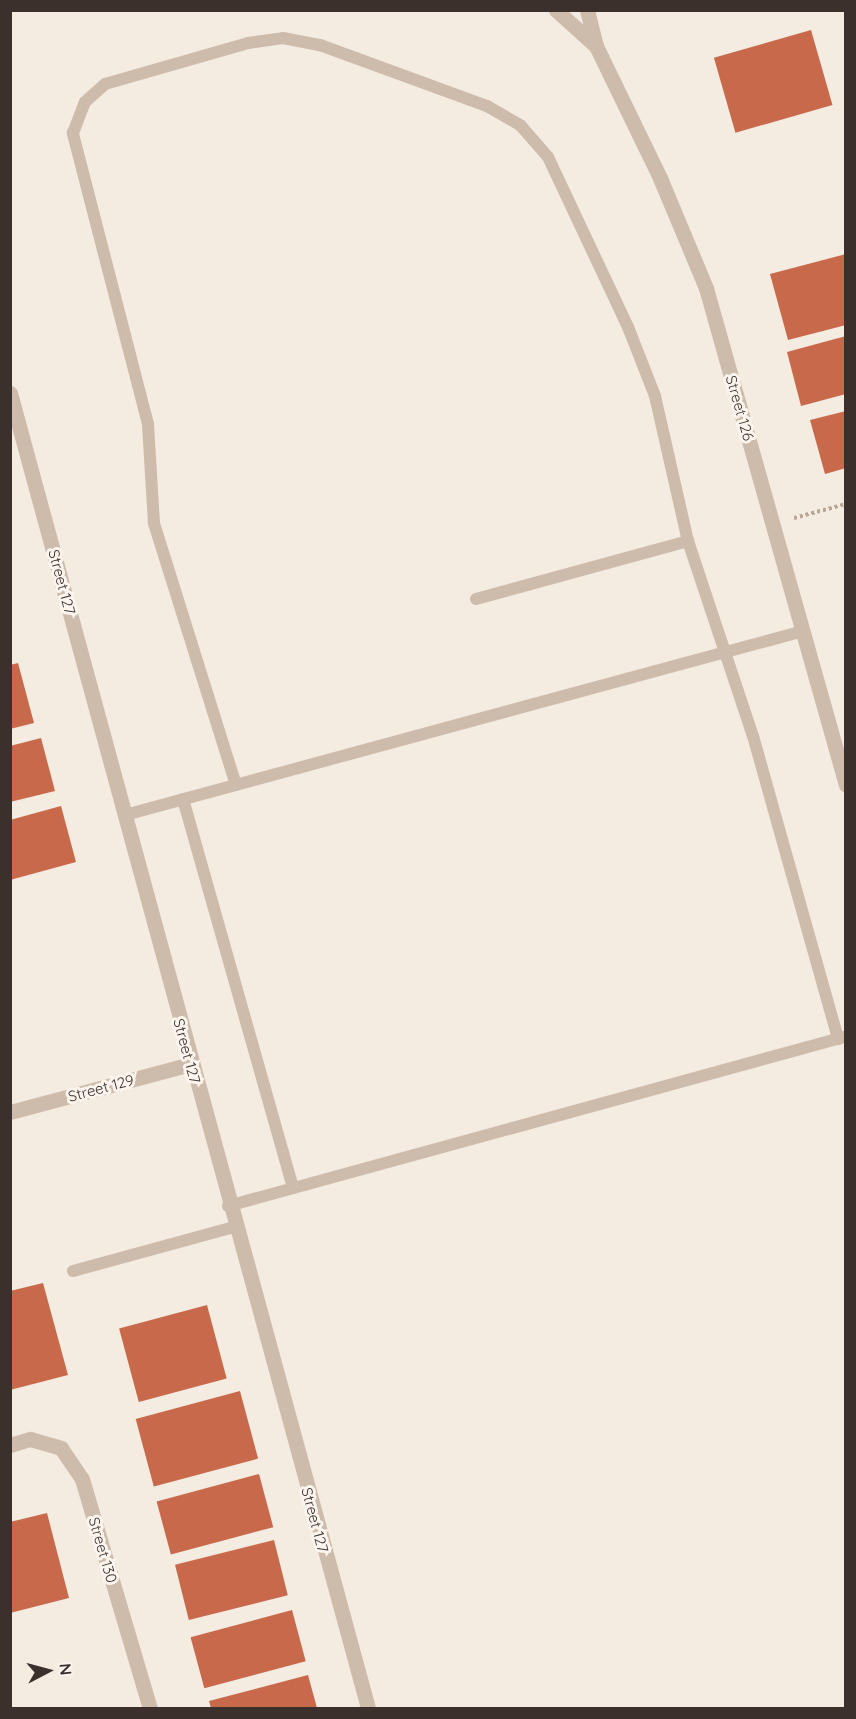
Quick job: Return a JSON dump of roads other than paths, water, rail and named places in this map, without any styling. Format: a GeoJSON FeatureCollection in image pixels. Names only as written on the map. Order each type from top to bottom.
{"type":"FeatureCollection","features":[{"type":"Feature","properties":{"kind":"street","name":"Street 126"},"geometry":{"type":"LineString","coordinates":[[556,10],[597,46]]}},
{"type":"Feature","properties":{"kind":"street","name":"Street 126"},"geometry":{"type":"LineString","coordinates":[[586,10],[597,46],[660,178],[706,288],[846,785]]}},
{"type":"Feature","properties":{"kind":"street","name":"Street 127"},"geometry":{"type":"LineString","coordinates":[[10,393],[228,1206],[368,1708]]}},
{"type":"Feature","properties":{"kind":"street","name":"Street 129"},"geometry":{"type":"LineString","coordinates":[[10,1112],[190,1064]]}},
{"type":"Feature","properties":{"kind":"street","name":"Street 130"},"geometry":{"type":"LineString","coordinates":[[10,1444],[30,1439],[61,1448],[82,1479],[150,1708]]}},
{"type":"Feature","properties":{"kind":"lane"},"geometry":{"type":"LineString","coordinates":[[228,1206],[842,1038],[727,651],[688,541],[655,396],[642,361],[548,157],[521,126],[487,106],[302,40],[248,43],[105,84],[85,102],[73,133],[148,424],[154,523],[236,785]]}},
{"type":"Feature","properties":{"kind":"lane"},"geometry":{"type":"LineString","coordinates":[[476,599],[688,541]]}},
{"type":"Feature","properties":{"kind":"lane"},"geometry":{"type":"LineString","coordinates":[[125,815],[803,631]]}},
{"type":"Feature","properties":{"kind":"lane"},"geometry":{"type":"LineString","coordinates":[[183,799],[293,1188]]}},
{"type":"Feature","properties":{"kind":"lane"},"geometry":{"type":"LineString","coordinates":[[73,1271],[234,1227]]}}]}
